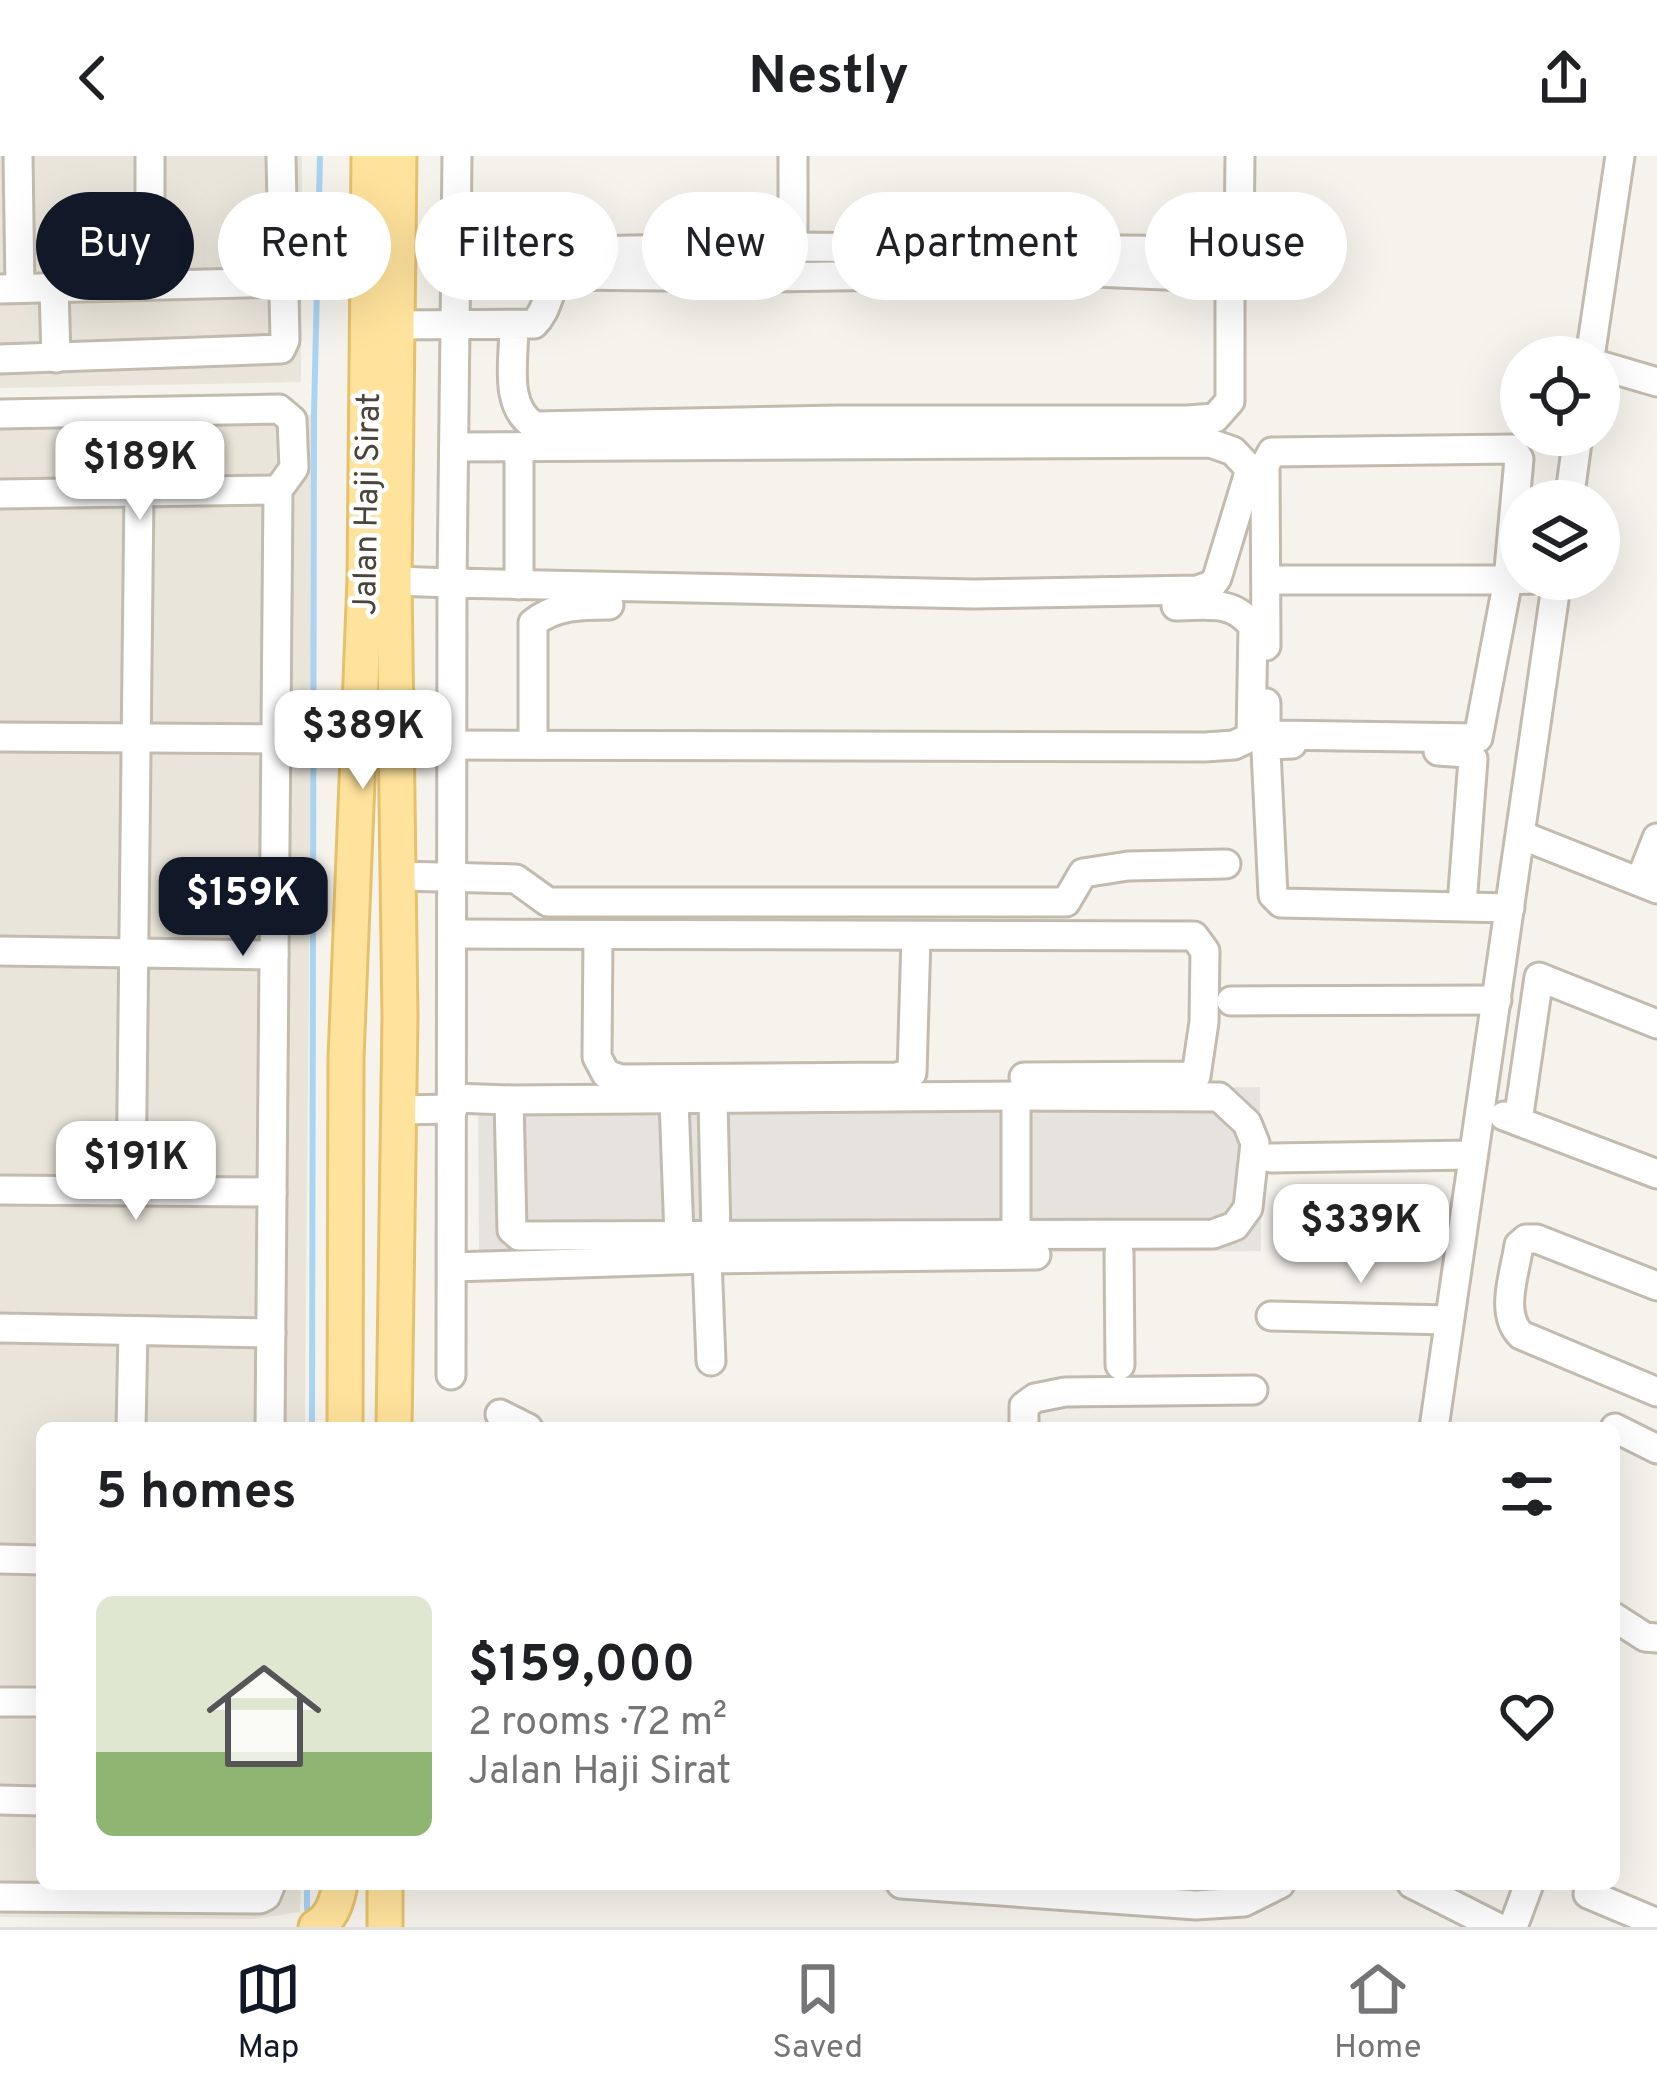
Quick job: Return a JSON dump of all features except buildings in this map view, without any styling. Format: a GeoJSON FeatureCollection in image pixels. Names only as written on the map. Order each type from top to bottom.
{"type":"FeatureCollection","features":[{"type":"Feature","properties":{"kind":"main road","name":"Jalan Haji Sirat"},"geometry":{"type":"LineString","coordinates":[[345,1422],[346,1058],[365,580],[369,156]]}},
{"type":"Feature","properties":{"kind":"main road","name":"Jalan Haji Sirat"},"geometry":{"type":"LineString","coordinates":[[394,1422],[400,1017],[394,581],[399,156]]}},
{"type":"Feature","properties":{"kind":"main road"},"geometry":{"type":"LineString","coordinates":[[346,1058],[355,1127],[370,1147],[380,1142],[386,1123],[400,1017]]}},
{"type":"Feature","properties":{"kind":"main road"},"geometry":{"type":"LineString","coordinates":[[345,1380],[357,1282],[363,1269],[370,1268],[382,1276],[387,1293],[394,1374]]}},
{"type":"Feature","properties":{"kind":"main road"},"geometry":{"type":"LineString","coordinates":[[316,1927],[324,1922],[339,1890]]}},
{"type":"Feature","properties":{"kind":"main road"},"geometry":{"type":"LineString","coordinates":[[352,1890],[352,1927]]}},
{"type":"Feature","properties":{"kind":"main road"},"geometry":{"type":"LineString","coordinates":[[385,1890],[385,1927]]}},
{"type":"Feature","properties":{"kind":"street"},"geometry":{"type":"LineString","coordinates":[[10,289],[18,156]]}},
{"type":"Feature","properties":{"kind":"street"},"geometry":{"type":"LineString","coordinates":[[150,156],[150,192]]}},
{"type":"Feature","properties":{"kind":"street"},"geometry":{"type":"LineString","coordinates":[[281,156],[281,192]]}},
{"type":"Feature","properties":{"kind":"street"},"geometry":{"type":"LineString","coordinates":[[457,156],[457,192]]}},
{"type":"Feature","properties":{"kind":"street"},"geometry":{"type":"LineString","coordinates":[[793,156],[793,192]]}},
{"type":"Feature","properties":{"kind":"street"},"geometry":{"type":"LineString","coordinates":[[808,247],[1227,251],[1239,243],[1240,156]]}},
{"type":"Feature","properties":{"kind":"street"},"geometry":{"type":"LineString","coordinates":[[1593,336],[1620,156]]}},
{"type":"Feature","properties":{"kind":"street"},"geometry":{"type":"LineString","coordinates":[[397,326],[534,324],[544,314],[550,287],[560,275],[1095,272],[1209,277],[1220,279],[1230,289],[1230,400],[1215,418],[1187,421],[837,420],[535,426],[515,406],[514,326]]}},
{"type":"Feature","properties":{"kind":"street"},"geometry":{"type":"LineString","coordinates":[[54,300],[56,358]]}},
{"type":"Feature","properties":{"kind":"street"},"geometry":{"type":"LineString","coordinates":[[0,359],[275,351],[285,340],[283,300]]}},
{"type":"Feature","properties":{"kind":"street"},"geometry":{"type":"LineString","coordinates":[[452,1375],[455,300]]}},
{"type":"Feature","properties":{"kind":"street"},"geometry":{"type":"LineString","coordinates":[[1620,371],[1657,382]]}},
{"type":"Feature","properties":{"kind":"street"},"geometry":{"type":"LineString","coordinates":[[0,414],[279,409],[292,420],[294,468],[278,490],[270,1422]]}},
{"type":"Feature","properties":{"kind":"street"},"geometry":{"type":"LineString","coordinates":[[394,581],[974,594],[1198,590],[1217,578],[1248,476],[1248,467],[1233,451],[1210,442],[454,447]]}},
{"type":"Feature","properties":{"kind":"street"},"geometry":{"type":"LineString","coordinates":[[519,446],[519,585]]}},
{"type":"Feature","properties":{"kind":"street"},"geometry":{"type":"LineString","coordinates":[[1519,600],[1482,732],[1472,739],[1268,733],[1265,465],[1272,452],[1503,447],[1513,449],[1519,459],[1520,480]]}},
{"type":"Feature","properties":{"kind":"street"},"geometry":{"type":"LineString","coordinates":[[0,494],[278,490]]}},
{"type":"Feature","properties":{"kind":"street"},"geometry":{"type":"LineString","coordinates":[[131,1191],[140,491]]}},
{"type":"Feature","properties":{"kind":"street"},"geometry":{"type":"LineString","coordinates":[[1267,580],[1500,579]]}},
{"type":"Feature","properties":{"kind":"street"},"geometry":{"type":"LineString","coordinates":[[1435,1422],[1554,600]]}},
{"type":"Feature","properties":{"kind":"street"},"geometry":{"type":"LineString","coordinates":[[453,745],[1234,745],[1251,737],[1253,627],[1232,606],[580,604],[545,613],[533,623],[533,744]]}},
{"type":"Feature","properties":{"kind":"street"},"geometry":{"type":"LineString","coordinates":[[0,737],[276,739]]}},
{"type":"Feature","properties":{"kind":"street"},"geometry":{"type":"LineString","coordinates":[[1462,905],[1472,755],[1267,746],[1273,895],[1281,904],[1510,908]]}},
{"type":"Feature","properties":{"kind":"street"},"geometry":{"type":"LineString","coordinates":[[1521,835],[1648,885],[1657,838]]}},
{"type":"Feature","properties":{"kind":"street"},"geometry":{"type":"LineString","coordinates":[[399,876],[516,879],[548,902],[566,903],[1066,902],[1083,873],[1128,866],[1226,864]]}},
{"type":"Feature","properties":{"kind":"street"},"geometry":{"type":"LineString","coordinates":[[398,1109],[509,1100],[713,1100],[1196,1076],[1204,1022],[1205,951],[1194,936],[454,934]]}},
{"type":"Feature","properties":{"kind":"street"},"geometry":{"type":"LineString","coordinates":[[598,935],[597,1057],[606,1074],[621,1079],[896,1077],[912,1073],[916,937]]}},
{"type":"Feature","properties":{"kind":"street"},"geometry":{"type":"LineString","coordinates":[[0,951],[274,955]]}},
{"type":"Feature","properties":{"kind":"street"},"geometry":{"type":"LineString","coordinates":[[1518,1120],[1539,977],[1657,1024]]}},
{"type":"Feature","properties":{"kind":"street"},"geometry":{"type":"LineString","coordinates":[[1232,1000],[1497,1000]]}},
{"type":"Feature","properties":{"kind":"street"},"geometry":{"type":"LineString","coordinates":[[1007,1256],[1213,1234],[1235,1226],[1248,1208],[1255,1143],[1247,1123],[1219,1097],[1020,1087]]}},
{"type":"Feature","properties":{"kind":"street"},"geometry":{"type":"LineString","coordinates":[[1007,1256],[1020,1087]]}},
{"type":"Feature","properties":{"kind":"street"},"geometry":{"type":"LineString","coordinates":[[509,1100],[508,1196],[512,1230],[519,1236],[679,1236],[712,1247]]}},
{"type":"Feature","properties":{"kind":"street"},"geometry":{"type":"LineString","coordinates":[[674,1100],[679,1236]]}},
{"type":"Feature","properties":{"kind":"street"},"geometry":{"type":"LineString","coordinates":[[711,1360],[713,1100]]}},
{"type":"Feature","properties":{"kind":"street"},"geometry":{"type":"LineString","coordinates":[[1483,1110],[1657,1174]]}},
{"type":"Feature","properties":{"kind":"street"},"geometry":{"type":"LineString","coordinates":[[1270,1158],[1473,1155]]}},
{"type":"Feature","properties":{"kind":"street"},"geometry":{"type":"LineString","coordinates":[[0,1190],[272,1192]]}},
{"type":"Feature","properties":{"kind":"street"},"geometry":{"type":"LineString","coordinates":[[1657,1286],[1538,1239],[1526,1239],[1519,1245],[1508,1311],[1510,1325],[1520,1335],[1657,1392]]}},
{"type":"Feature","properties":{"kind":"street"},"geometry":{"type":"LineString","coordinates":[[452,1267],[712,1247],[1007,1256],[1201,1251]]}},
{"type":"Feature","properties":{"kind":"street"},"geometry":{"type":"LineString","coordinates":[[1119,1253],[1120,1365]]}},
{"type":"Feature","properties":{"kind":"street"},"geometry":{"type":"LineString","coordinates":[[1271,1316],[1449,1320]]}},
{"type":"Feature","properties":{"kind":"street"},"geometry":{"type":"LineString","coordinates":[[0,1328],[271,1333]]}},
{"type":"Feature","properties":{"kind":"street"},"geometry":{"type":"LineString","coordinates":[[131,1422],[133,1330]]}},
{"type":"Feature","properties":{"kind":"street"},"geometry":{"type":"LineString","coordinates":[[1024,1422],[1024,1406],[1035,1398],[1065,1392],[1253,1390]]}},
{"type":"Feature","properties":{"kind":"street"},"geometry":{"type":"LineString","coordinates":[[500,1414],[516,1422]]}},
{"type":"Feature","properties":{"kind":"street"},"geometry":{"type":"LineString","coordinates":[[1620,1430],[1657,1449]]}},
{"type":"Feature","properties":{"kind":"street"},"geometry":{"type":"LineString","coordinates":[[0,1559],[36,1560]]}},
{"type":"Feature","properties":{"kind":"street"},"geometry":{"type":"LineString","coordinates":[[1620,1621],[1646,1637],[1657,1637]]}},
{"type":"Feature","properties":{"kind":"street"},"geometry":{"type":"LineString","coordinates":[[0,1702],[36,1702]]}},
{"type":"Feature","properties":{"kind":"street"},"geometry":{"type":"LineString","coordinates":[[0,1800],[36,1801]]}},
{"type":"Feature","properties":{"kind":"street"},"geometry":{"type":"LineString","coordinates":[[0,1897],[70,1891],[234,1891],[260,1899],[268,1890]]}},
{"type":"Feature","properties":{"kind":"street"},"geometry":{"type":"LineString","coordinates":[[985,1890],[1196,1905],[1244,1902],[1268,1890]]}},
{"type":"Feature","properties":{"kind":"street"},"geometry":{"type":"LineString","coordinates":[[1424,1890],[1497,1927]]}},
{"type":"Feature","properties":{"kind":"street"},"geometry":{"type":"LineString","coordinates":[[1513,1927],[1527,1890]]}},
{"type":"Feature","properties":{"kind":"street"},"geometry":{"type":"LineString","coordinates":[[1588,1894],[1657,1923]]}},
{"type":"Feature","properties":{"kind":"shaded area"},"geometry":{"type":"Polygon","coordinates":[[[0,156],[302,156],[302,192],[218,192],[218,300],[301,300],[301,382],[0,388],[0,156]]]}},
{"type":"Feature","properties":{"kind":"shaded area"},"geometry":{"type":"Polygon","coordinates":[[[314,415],[305,1422],[36,1422],[36,1890],[301,1890],[300,1912],[255,1919],[0,1917],[0,422],[314,415]]]}},
{"type":"Feature","properties":{"kind":"shaded area"},"geometry":{"type":"Polygon","coordinates":[[[1260,1087],[1261,1251],[479,1256],[478,1092],[1260,1087]]]}},
{"type":"Feature","properties":{"kind":"waterway"},"geometry":{"type":"LineString","coordinates":[[312,1422],[314,415],[320,156]]}},
{"type":"Feature","properties":{"kind":"waterway"},"geometry":{"type":"LineString","coordinates":[[307,1890],[307,1909]]}}]}
